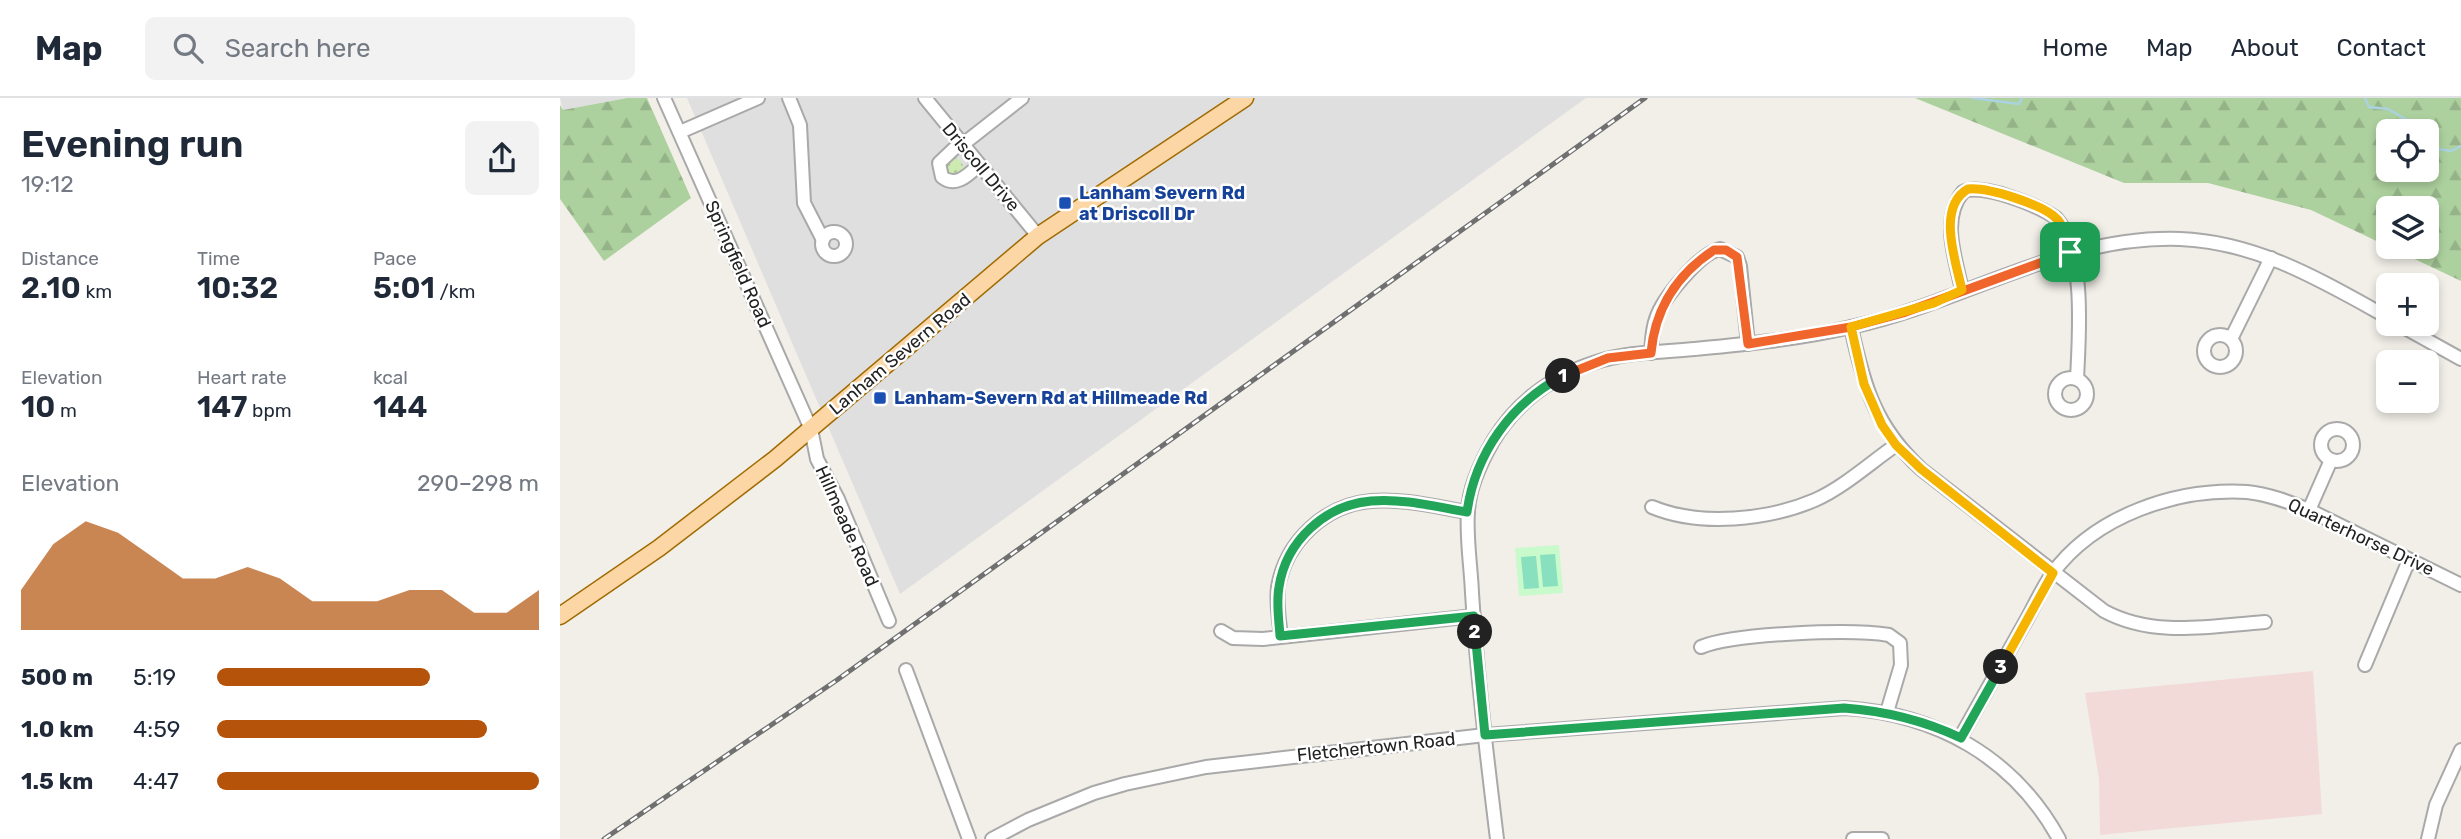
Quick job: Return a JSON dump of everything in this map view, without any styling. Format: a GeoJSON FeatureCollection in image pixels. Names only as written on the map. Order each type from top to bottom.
{"type":"FeatureCollection","features":[{"type":"Feature","properties":{"kind":"main road","name":"Lanham Severn Road"},"geometry":{"type":"LineString","coordinates":[[560,616],[689,526],[811,429],[1038,236],[1245,98]]}},
{"type":"Feature","properties":{"kind":"street","name":"Springfield Road"},"geometry":{"type":"LineString","coordinates":[[664,98],[811,429]]}},
{"type":"Feature","properties":{"kind":"street"},"geometry":{"type":"LineString","coordinates":[[680,132],[758,98]]}},
{"type":"Feature","properties":{"kind":"street"},"geometry":{"type":"LineString","coordinates":[[789,98],[800,125],[804,203],[823,240]]}},
{"type":"Feature","properties":{"kind":"street","name":"Driscoll Drive"},"geometry":{"type":"LineString","coordinates":[[925,98],[1038,236]]}},
{"type":"Feature","properties":{"kind":"street"},"geometry":{"type":"LineString","coordinates":[[979,165],[958,181],[951,182],[943,177],[939,163],[1022,98]]}},
{"type":"Feature","properties":{"kind":"street"},"geometry":{"type":"LineString","coordinates":[[1962,290],[1950,227],[1957,198],[1968,189],[1989,190],[2047,212],[2061,224],[2070,252],[2079,311],[2077,379]]}},
{"type":"Feature","properties":{"kind":"street"},"geometry":{"type":"LineString","coordinates":[[1497,839],[1474,616],[1467,512],[1473,485],[1486,454],[1512,414],[1531,395],[1553,381],[1592,363],[1651,353],[1748,344],[1851,327],[1934,303],[1962,290],[2070,252],[2111,242],[2181,239],[2224,244],[2271,258],[2313,276],[2376,311]]}},
{"type":"Feature","properties":{"kind":"street"},"geometry":{"type":"LineString","coordinates":[[1651,353],[1656,318],[1667,297],[1709,254],[1720,249],[1737,257],[1740,266],[1748,344]]}},
{"type":"Feature","properties":{"kind":"street"},"geometry":{"type":"LineString","coordinates":[[2231,339],[2271,258]]}},
{"type":"Feature","properties":{"kind":"street"},"geometry":{"type":"LineString","coordinates":[[1851,327],[1864,384],[1882,425],[1896,445],[1921,469],[2104,611],[2139,625],[2185,628],[2265,622]]}},
{"type":"Feature","properties":{"kind":"street"},"geometry":{"type":"LineString","coordinates":[[2420,336],[2461,359]]}},
{"type":"Feature","properties":{"kind":"street","name":"Hillmeade Road"},"geometry":{"type":"LineString","coordinates":[[811,429],[817,459],[838,499],[889,621]]}},
{"type":"Feature","properties":{"kind":"street"},"geometry":{"type":"LineString","coordinates":[[1652,507],[1675,515],[1713,517],[1780,511],[1827,494],[1896,445]]}},
{"type":"Feature","properties":{"kind":"street"},"geometry":{"type":"LineString","coordinates":[[2309,510],[2331,460]]}},
{"type":"Feature","properties":{"kind":"street","name":"Quarterhorse Drive"},"geometry":{"type":"LineString","coordinates":[[1961,738],[2053,573],[2090,537],[2116,520],[2182,496],[2215,492],[2250,493],[2309,510],[2461,585]]}},
{"type":"Feature","properties":{"kind":"street"},"geometry":{"type":"LineString","coordinates":[[1280,636],[1279,586],[1286,561],[1297,542],[1329,513],[1357,503],[1381,500],[1467,512]]}},
{"type":"Feature","properties":{"kind":"street"},"geometry":{"type":"LineString","coordinates":[[2365,665],[2409,560]]}},
{"type":"Feature","properties":{"kind":"street"},"geometry":{"type":"LineString","coordinates":[[1221,631],[1243,640],[1474,616]]}},
{"type":"Feature","properties":{"kind":"street"},"geometry":{"type":"LineString","coordinates":[[1701,647],[1718,642],[1795,635],[1889,635],[1900,643],[1902,659],[1887,712]]}},
{"type":"Feature","properties":{"kind":"street"},"geometry":{"type":"LineString","coordinates":[[906,670],[969,839]]}},
{"type":"Feature","properties":{"kind":"street","name":"Fletchertown Road"},"geometry":{"type":"LineString","coordinates":[[992,839],[1063,805],[1125,784],[1172,773],[1258,760],[1485,735],[1826,709],[1887,712],[1937,727],[1961,738],[2001,767],[2023,788],[2059,839]]}},
{"type":"Feature","properties":{"kind":"street"},"geometry":{"type":"LineString","coordinates":[[2428,839],[2436,805],[2461,750]]}},
{"type":"Feature","properties":{"kind":"street"},"geometry":{"type":"LineString","coordinates":[[1853,839],[1882,839]]}},
{"type":"Feature","properties":{"kind":"shaded area"},"geometry":{"type":"Polygon","coordinates":[[[560,98],[627,98],[563,110],[560,98]]]}},
{"type":"Feature","properties":{"kind":"shaded area"},"geometry":{"type":"Polygon","coordinates":[[[687,98],[1586,98],[900,594],[687,98]]]}},
{"type":"Feature","properties":{"kind":"shaded area"},"geometry":{"type":"Polygon","coordinates":[[[2313,671],[2322,814],[2100,835],[2099,779],[2085,693],[2313,671]]]}},
{"type":"Feature","properties":{"kind":"green space"},"geometry":{"type":"Polygon","coordinates":[[[627,98],[647,98],[691,198],[604,261],[560,199],[560,105],[563,110],[627,98]]]}},
{"type":"Feature","properties":{"kind":"green space"},"geometry":{"type":"Polygon","coordinates":[[[1915,98],[2461,98],[2461,281],[2414,259],[2439,259],[2439,196],[2376,196],[2376,241],[2311,210],[2208,183],[2124,183],[1915,98]]]}},
{"type":"Feature","properties":{"kind":"green space"},"geometry":{"type":"Polygon","coordinates":[[[954,158],[962,163],[963,167],[958,175],[954,176],[946,171],[945,167],[950,159],[954,158]]]}},
{"type":"Feature","properties":{"kind":"green space"},"geometry":{"type":"Polygon","coordinates":[[[1559,545],[1563,593],[1519,596],[1515,548],[1559,545]]]}},
{"type":"Feature","properties":{"kind":"green space"},"geometry":{"type":"Polygon","coordinates":[[[1555,554],[1558,586],[1543,587],[1540,555],[1555,554]]]}},
{"type":"Feature","properties":{"kind":"green space"},"geometry":{"type":"Polygon","coordinates":[[[1536,556],[1539,588],[1524,589],[1521,557],[1536,556]]]}},
{"type":"Feature","properties":{"kind":"waterway"},"geometry":{"type":"LineString","coordinates":[[1972,98],[2019,104],[2022,98]]}},
{"type":"Feature","properties":{"kind":"waterway"},"geometry":{"type":"LineString","coordinates":[[2365,98],[2369,107],[2388,109],[2405,119]]}},
{"type":"Feature","properties":{"kind":"waterway"},"geometry":{"type":"LineString","coordinates":[[2439,149],[2451,151],[2461,146]]}},
{"type":"Feature","properties":{"kind":"railway"},"geometry":{"type":"LineString","coordinates":[[604,839],[837,680],[1645,98]]}},
{"type":"Feature","properties":{"kind":"place","name":"Lanham Severn Rd at Driscoll Dr"},"geometry":{"type":"Point","coordinates":[1065,203]}},
{"type":"Feature","properties":{"kind":"place","name":"Lanham-Severn Rd at Hillmeade Rd"},"geometry":{"type":"Point","coordinates":[880,398]}},
{"type":"Feature","properties":{"kind":"route"},"geometry":{"type":"LineString","coordinates":[[2070,252],[1962,290],[1903,313],[1851,327],[1748,344],[1737,257],[1726,250],[1714,250],[1667,297],[1656,318],[1651,353],[1608,358],[1592,363],[1553,381],[1520,405],[1503,426],[1480,466],[1467,512],[1381,500],[1344,507],[1317,522],[1297,542],[1281,575],[1278,600],[1280,636],[1474,616],[1485,735],[1844,708],[1893,713],[1961,738],[2053,573],[1921,469],[1896,445],[1872,405],[1864,384],[1851,327],[1903,313],[1934,303],[1962,290],[1950,227],[1957,198],[1968,189],[1989,190],[2047,212],[2061,224],[2070,252]]}}]}
